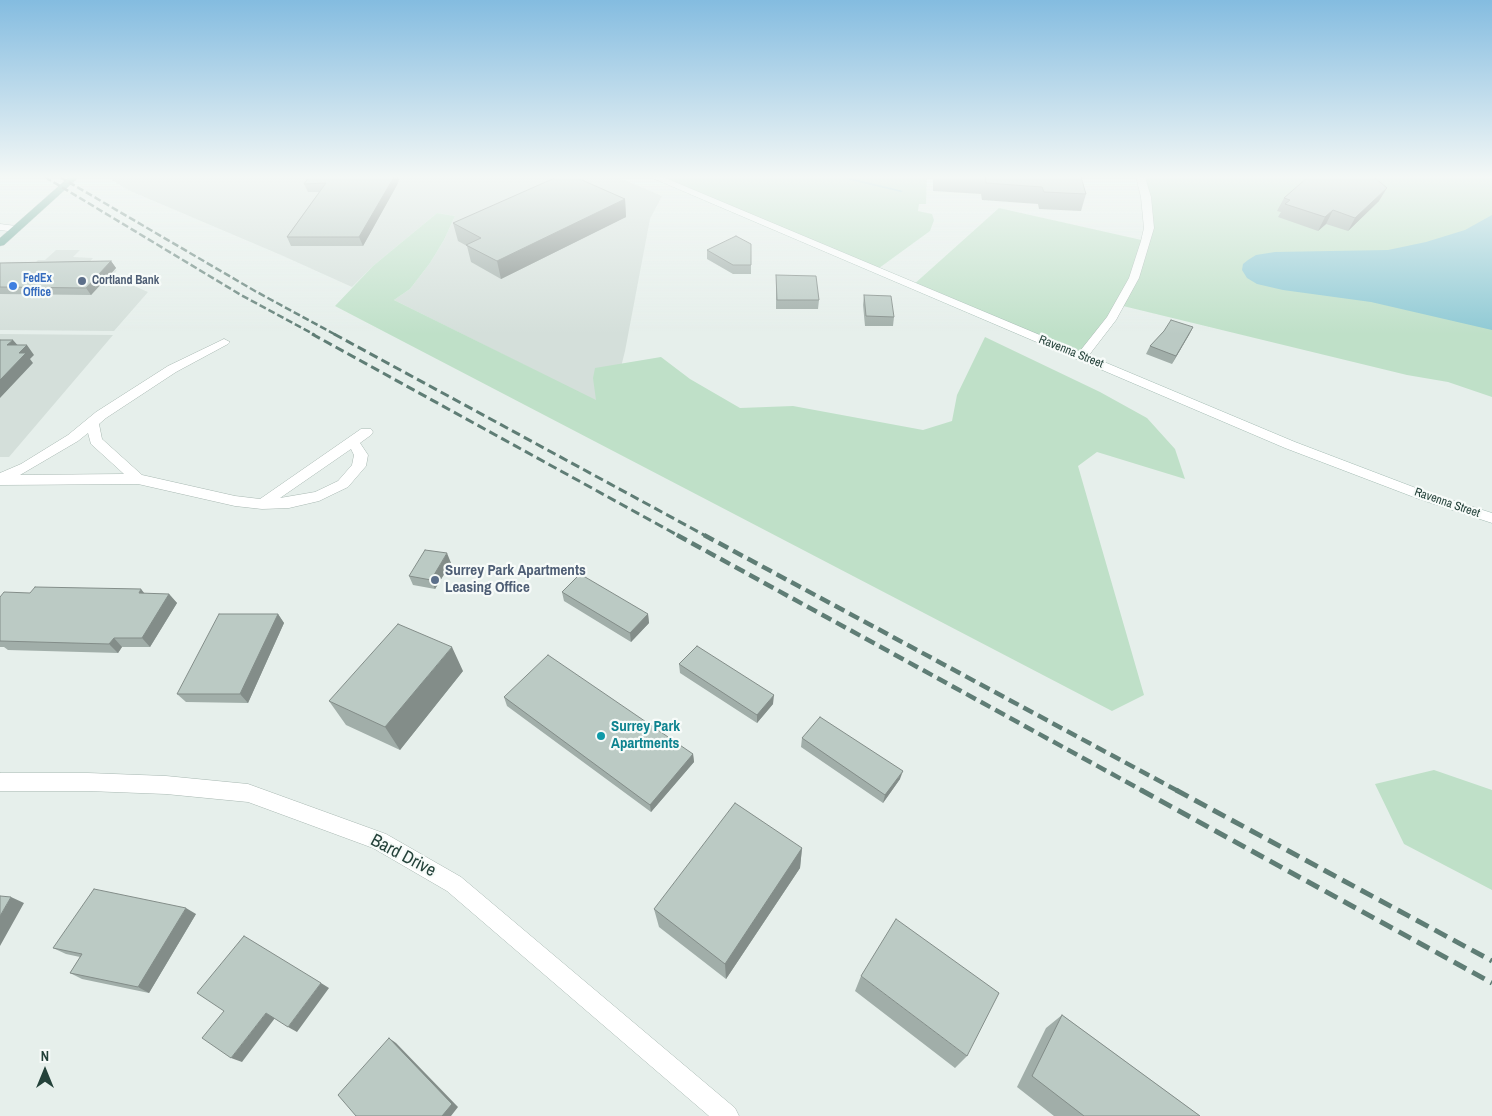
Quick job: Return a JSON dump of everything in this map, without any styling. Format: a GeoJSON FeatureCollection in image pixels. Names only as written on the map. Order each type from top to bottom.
{"type":"FeatureCollection","features":[{"type":"Feature","properties":{"kind":"main road"},"geometry":{"type":"LineString","coordinates":[[0,242],[15,229]]}},
{"type":"Feature","properties":{"kind":"street","name":"Ravenna Street"},"geometry":{"type":"LineString","coordinates":[[775,229],[1022,333],[1082,356],[1290,445],[1424,496],[1492,518]]}},
{"type":"Feature","properties":{"kind":"street"},"geometry":{"type":"LineString","coordinates":[[1082,356],[1112,318],[1134,278],[1149,229]]}},
{"type":"Feature","properties":{"kind":"street"},"geometry":{"type":"LineString","coordinates":[[0,479],[26,468],[73,438],[136,391],[172,369],[224,342]]}},
{"type":"Feature","properties":{"kind":"street"},"geometry":{"type":"LineString","coordinates":[[92,423],[96,441],[138,479]]}},
{"type":"Feature","properties":{"kind":"street"},"geometry":{"type":"LineString","coordinates":[[262,504],[366,432]]}},
{"type":"Feature","properties":{"kind":"street"},"geometry":{"type":"LineString","coordinates":[[0,479],[138,479],[179,486],[235,501],[289,504],[319,496],[343,484],[359,466],[361,455],[352,441]]}},
{"type":"Feature","properties":{"kind":"street","name":"Bard Drive"},"geometry":{"type":"LineString","coordinates":[[0,782],[88,782],[166,785],[248,793],[379,841],[454,884],[727,1116]]}},
{"type":"Feature","properties":{"kind":"shaded area"},"geometry":{"type":"Polygon","coordinates":[[[220,229],[418,229],[373,266],[352,287],[220,229]]]}},
{"type":"Feature","properties":{"kind":"shaded area"},"geometry":{"type":"Polygon","coordinates":[[[449,229],[648,229],[625,351],[610,411],[596,401],[394,300],[410,289],[430,263],[449,229]]]}},
{"type":"Feature","properties":{"kind":"shaded area"},"geometry":{"type":"Polygon","coordinates":[[[56,250],[80,250],[73,257],[93,258],[88,264],[103,265],[117,270],[105,286],[132,285],[148,292],[114,331],[0,330],[0,269],[29,269],[38,260],[45,260],[56,250]]]}},
{"type":"Feature","properties":{"kind":"shaded area"},"geometry":{"type":"Polygon","coordinates":[[[0,334],[113,335],[9,457],[0,457],[0,334]]]}},
{"type":"Feature","properties":{"kind":"green space"},"geometry":{"type":"Polygon","coordinates":[[[418,229],[449,229],[430,263],[410,289],[394,300],[596,400],[593,378],[595,368],[661,357],[690,379],[740,408],[793,406],[923,430],[952,421],[957,395],[985,337],[1100,392],[1147,418],[1175,449],[1185,479],[1097,452],[1078,466],[1144,695],[1112,711],[335,306],[373,266],[418,229]]]}},
{"type":"Feature","properties":{"kind":"green space"},"geometry":{"type":"Polygon","coordinates":[[[776,229],[931,229],[875,271],[776,229]]]}},
{"type":"Feature","properties":{"kind":"green space"},"geometry":{"type":"Polygon","coordinates":[[[975,229],[1093,229],[1146,241],[1145,229],[1492,229],[1492,397],[1448,382],[1407,375],[1119,305],[1082,356],[912,286],[975,229]]]}},
{"type":"Feature","properties":{"kind":"green space"},"geometry":{"type":"Polygon","coordinates":[[[1434,770],[1492,790],[1492,890],[1404,844],[1375,784],[1434,770]]]}},
{"type":"Feature","properties":{"kind":"water"},"geometry":{"type":"Polygon","coordinates":[[[1492,229],[1492,330],[1371,302],[1283,290],[1257,284],[1247,278],[1242,270],[1243,264],[1256,255],[1275,252],[1388,250],[1426,242],[1465,230],[1492,229]]]}},
{"type":"Feature","properties":{"kind":"building"},"geometry":{"type":"Polygon","coordinates":[[[293,229],[364,229],[359,237],[287,237],[293,229]]]}},
{"type":"Feature","properties":{"kind":"building"},"geometry":{"type":"Polygon","coordinates":[[[464,229],[563,229],[497,261],[466,245],[481,238],[464,229]]]}},
{"type":"Feature","properties":{"kind":"building"},"geometry":{"type":"Polygon","coordinates":[[[736,236],[751,244],[751,265],[733,265],[707,250],[736,236]]]}},
{"type":"Feature","properties":{"kind":"building"},"geometry":{"type":"Polygon","coordinates":[[[111,261],[86,288],[0,287],[0,263],[111,261]]]}},
{"type":"Feature","properties":{"kind":"building"},"geometry":{"type":"Polygon","coordinates":[[[776,275],[816,276],[819,300],[777,300],[776,275]]]}},
{"type":"Feature","properties":{"kind":"building"},"geometry":{"type":"Polygon","coordinates":[[[864,295],[891,296],[894,317],[866,316],[864,295]]]}},
{"type":"Feature","properties":{"kind":"building"},"geometry":{"type":"Polygon","coordinates":[[[1171,320],[1193,327],[1176,356],[1150,346],[1171,320]]]}},
{"type":"Feature","properties":{"kind":"building"},"geometry":{"type":"Polygon","coordinates":[[[0,340],[13,340],[7,345],[27,345],[19,353],[26,353],[0,380],[0,340]]]}},
{"type":"Feature","properties":{"kind":"building"},"geometry":{"type":"Polygon","coordinates":[[[425,550],[447,553],[431,580],[409,576],[425,550]]]}},
{"type":"Feature","properties":{"kind":"building"},"geometry":{"type":"Polygon","coordinates":[[[580,574],[648,614],[630,633],[562,592],[580,574]]]}},
{"type":"Feature","properties":{"kind":"building"},"geometry":{"type":"Polygon","coordinates":[[[35,587],[141,589],[139,593],[169,594],[142,638],[114,638],[109,644],[0,641],[0,597],[4,592],[30,593],[35,587]]]}},
{"type":"Feature","properties":{"kind":"building"},"geometry":{"type":"Polygon","coordinates":[[[219,614],[278,614],[240,694],[177,694],[219,614]]]}},
{"type":"Feature","properties":{"kind":"building"},"geometry":{"type":"Polygon","coordinates":[[[398,624],[452,647],[385,727],[329,701],[398,624]]]}},
{"type":"Feature","properties":{"kind":"building"},"geometry":{"type":"Polygon","coordinates":[[[697,646],[774,695],[757,715],[679,664],[697,646]]]}},
{"type":"Feature","properties":{"kind":"building","name":"Surrey Park Apartments"},"geometry":{"type":"Polygon","coordinates":[[[548,655],[693,754],[650,805],[504,697],[548,655]]]}},
{"type":"Feature","properties":{"kind":"building"},"geometry":{"type":"Polygon","coordinates":[[[820,717],[903,771],[885,795],[802,738],[820,717]]]}},
{"type":"Feature","properties":{"kind":"building"},"geometry":{"type":"Polygon","coordinates":[[[735,803],[802,848],[725,964],[654,909],[735,803]]]}},
{"type":"Feature","properties":{"kind":"building"},"geometry":{"type":"Polygon","coordinates":[[[94,889],[186,908],[138,987],[70,973],[82,954],[53,948],[94,889]]]}},
{"type":"Feature","properties":{"kind":"building"},"geometry":{"type":"Polygon","coordinates":[[[0,896],[11,897],[0,916],[0,896]]]}},
{"type":"Feature","properties":{"kind":"building"},"geometry":{"type":"Polygon","coordinates":[[[896,919],[999,993],[967,1056],[861,976],[896,919]]]}},
{"type":"Feature","properties":{"kind":"building"},"geometry":{"type":"Polygon","coordinates":[[[244,936],[321,983],[288,1027],[266,1013],[231,1058],[202,1038],[224,1011],[197,993],[244,936]]]}},
{"type":"Feature","properties":{"kind":"building"},"geometry":{"type":"Polygon","coordinates":[[[1062,1015],[1200,1116],[1084,1116],[1032,1076],[1062,1015]]]}},
{"type":"Feature","properties":{"kind":"building"},"geometry":{"type":"Polygon","coordinates":[[[389,1038],[452,1104],[442,1116],[356,1116],[338,1095],[389,1038]]]}},
{"type":"Feature","properties":{"kind":"railway"},"geometry":{"type":"LineString","coordinates":[[132,229],[241,295],[315,335]]}},
{"type":"Feature","properties":{"kind":"railway"},"geometry":{"type":"LineString","coordinates":[[149,229],[255,291],[336,335]]}},
{"type":"Feature","properties":{"kind":"railway"},"geometry":{"type":"LineString","coordinates":[[312,334],[679,536]]}},
{"type":"Feature","properties":{"kind":"railway"},"geometry":{"type":"LineString","coordinates":[[334,334],[706,536]]}},
{"type":"Feature","properties":{"kind":"railway"},"geometry":{"type":"LineString","coordinates":[[677,535],[1143,791]]}},
{"type":"Feature","properties":{"kind":"railway"},"geometry":{"type":"LineString","coordinates":[[704,535],[1178,791]]}},
{"type":"Feature","properties":{"kind":"railway"},"geometry":{"type":"LineString","coordinates":[[1141,790],[1492,983]]}},
{"type":"Feature","properties":{"kind":"railway"},"geometry":{"type":"LineString","coordinates":[[1176,790],[1492,961]]}},
{"type":"Feature","properties":{"kind":"place","name":"Cortland Bank"},"geometry":{"type":"Point","coordinates":[82,281]}},
{"type":"Feature","properties":{"kind":"place","name":"FedEx Office"},"geometry":{"type":"Point","coordinates":[13,286]}},
{"type":"Feature","properties":{"kind":"place","name":"Surrey Park Apartments Leasing Office"},"geometry":{"type":"Point","coordinates":[435,580]}},
{"type":"Feature","properties":{"kind":"place","name":"Surrey Park Apartments"},"geometry":{"type":"Point","coordinates":[601,736]}}]}
